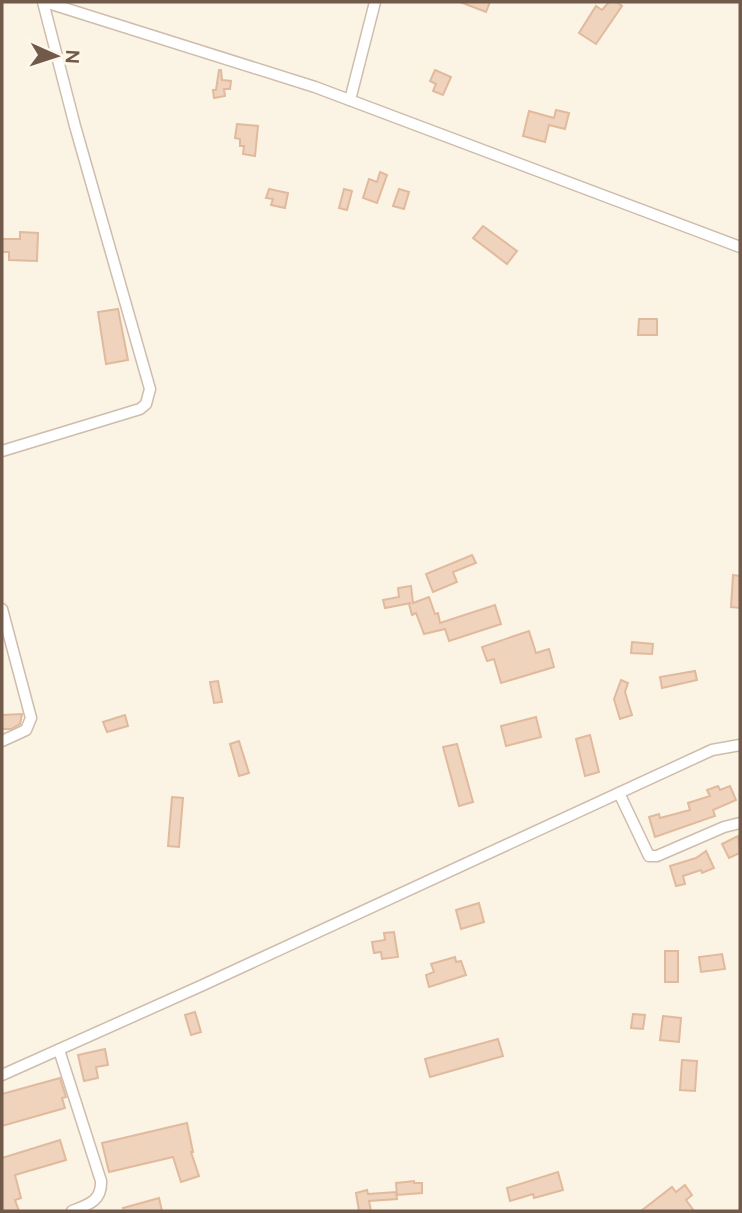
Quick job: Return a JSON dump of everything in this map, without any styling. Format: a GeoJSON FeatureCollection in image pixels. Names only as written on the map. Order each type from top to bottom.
{"type":"FeatureCollection","features":[{"type":"Feature","properties":{"kind":"street"},"geometry":{"type":"LineString","coordinates":[[44,2],[349,100],[740,247]]}},
{"type":"Feature","properties":{"kind":"street"},"geometry":{"type":"LineString","coordinates":[[2,451],[140,409],[150,397],[150,389],[75,126],[44,2]]}},
{"type":"Feature","properties":{"kind":"street"},"geometry":{"type":"LineString","coordinates":[[349,100],[374,2]]}},
{"type":"Feature","properties":{"kind":"street"},"geometry":{"type":"LineString","coordinates":[[2,609],[31,718],[26,730],[2,741]]}},
{"type":"Feature","properties":{"kind":"street"},"geometry":{"type":"LineString","coordinates":[[2,1075],[712,750],[740,745]]}},
{"type":"Feature","properties":{"kind":"street"},"geometry":{"type":"LineString","coordinates":[[619,793],[649,856],[657,856],[724,827],[740,823]]}},
{"type":"Feature","properties":{"kind":"street"},"geometry":{"type":"LineString","coordinates":[[60,1050],[101,1181],[99,1195],[94,1202],[72,1211]]}},
{"type":"Feature","properties":{"kind":"building"},"geometry":{"type":"Polygon","coordinates":[[[460,2],[490,2],[486,12],[460,2]]]}},
{"type":"Feature","properties":{"kind":"building"},"geometry":{"type":"Polygon","coordinates":[[[609,2],[617,2],[622,6],[596,44],[579,33],[596,6],[602,10],[609,2]]]}},
{"type":"Feature","properties":{"kind":"building"},"geometry":{"type":"Polygon","coordinates":[[[219,70],[222,80],[231,81],[230,89],[224,89],[225,96],[214,98],[213,90],[216,90],[219,70]]]}},
{"type":"Feature","properties":{"kind":"building"},"geometry":{"type":"Polygon","coordinates":[[[435,70],[451,77],[443,95],[433,91],[436,84],[430,81],[435,70]]]}},
{"type":"Feature","properties":{"kind":"building"},"geometry":{"type":"Polygon","coordinates":[[[556,110],[569,113],[565,129],[549,125],[545,142],[523,136],[529,111],[554,118],[556,110]]]}},
{"type":"Feature","properties":{"kind":"building"},"geometry":{"type":"Polygon","coordinates":[[[237,124],[258,126],[255,156],[243,154],[244,146],[240,146],[240,139],[235,138],[237,124]]]}},
{"type":"Feature","properties":{"kind":"building"},"geometry":{"type":"Polygon","coordinates":[[[380,172],[387,175],[377,203],[363,198],[369,179],[377,182],[380,172]]]}},
{"type":"Feature","properties":{"kind":"building"},"geometry":{"type":"Polygon","coordinates":[[[269,189],[288,193],[285,208],[271,205],[273,199],[266,198],[269,189]]]}},
{"type":"Feature","properties":{"kind":"building"},"geometry":{"type":"Polygon","coordinates":[[[344,189],[352,191],[347,210],[339,208],[344,189]]]}},
{"type":"Feature","properties":{"kind":"building"},"geometry":{"type":"Polygon","coordinates":[[[399,189],[409,192],[404,209],[393,206],[399,189]]]}},
{"type":"Feature","properties":{"kind":"building"},"geometry":{"type":"Polygon","coordinates":[[[483,226],[517,251],[507,264],[473,238],[483,226]]]}},
{"type":"Feature","properties":{"kind":"building"},"geometry":{"type":"Polygon","coordinates":[[[20,232],[38,233],[37,261],[9,260],[9,252],[2,252],[2,239],[20,239],[20,232]]]}},
{"type":"Feature","properties":{"kind":"building"},"geometry":{"type":"Polygon","coordinates":[[[118,309],[128,360],[106,364],[98,312],[118,309]]]}},
{"type":"Feature","properties":{"kind":"building"},"geometry":{"type":"Polygon","coordinates":[[[639,319],[657,319],[657,335],[638,335],[639,319]]]}},
{"type":"Feature","properties":{"kind":"building"},"geometry":{"type":"Polygon","coordinates":[[[472,555],[476,563],[453,572],[457,582],[433,592],[426,574],[472,555]]]}},
{"type":"Feature","properties":{"kind":"building"},"geometry":{"type":"Polygon","coordinates":[[[733,575],[740,576],[740,608],[731,607],[733,575]]]}},
{"type":"Feature","properties":{"kind":"building"},"geometry":{"type":"Polygon","coordinates":[[[411,586],[413,603],[429,597],[440,623],[495,605],[501,624],[449,641],[445,629],[424,634],[416,613],[412,615],[411,603],[385,608],[383,600],[399,597],[398,588],[411,586]]]}},
{"type":"Feature","properties":{"kind":"building"},"geometry":{"type":"Polygon","coordinates":[[[529,631],[536,653],[549,649],[554,667],[501,683],[494,659],[487,661],[482,647],[529,631]]]}},
{"type":"Feature","properties":{"kind":"building"},"geometry":{"type":"Polygon","coordinates":[[[632,642],[653,644],[652,654],[631,653],[632,642]]]}},
{"type":"Feature","properties":{"kind":"building"},"geometry":{"type":"Polygon","coordinates":[[[695,671],[697,680],[662,688],[660,677],[695,671]]]}},
{"type":"Feature","properties":{"kind":"building"},"geometry":{"type":"Polygon","coordinates":[[[621,680],[628,683],[625,692],[632,715],[620,719],[614,699],[621,680]]]}},
{"type":"Feature","properties":{"kind":"building"},"geometry":{"type":"Polygon","coordinates":[[[218,681],[222,702],[214,703],[210,682],[218,681]]]}},
{"type":"Feature","properties":{"kind":"building"},"geometry":{"type":"Polygon","coordinates":[[[22,714],[20,724],[11,729],[2,729],[2,715],[22,714]]]}},
{"type":"Feature","properties":{"kind":"building"},"geometry":{"type":"Polygon","coordinates":[[[125,715],[128,726],[107,732],[103,722],[125,715]]]}},
{"type":"Feature","properties":{"kind":"building"},"geometry":{"type":"Polygon","coordinates":[[[536,717],[541,737],[506,746],[501,726],[536,717]]]}},
{"type":"Feature","properties":{"kind":"building"},"geometry":{"type":"Polygon","coordinates":[[[590,735],[599,772],[585,776],[576,739],[590,735]]]}},
{"type":"Feature","properties":{"kind":"building"},"geometry":{"type":"Polygon","coordinates":[[[239,741],[249,773],[239,776],[230,744],[239,741]]]}},
{"type":"Feature","properties":{"kind":"building"},"geometry":{"type":"Polygon","coordinates":[[[457,744],[473,802],[459,806],[443,747],[457,744]]]}},
{"type":"Feature","properties":{"kind":"building"},"geometry":{"type":"Polygon","coordinates":[[[718,786],[720,790],[730,786],[736,800],[713,810],[715,816],[655,837],[649,817],[659,814],[660,818],[690,810],[688,803],[710,796],[707,790],[718,786]]]}},
{"type":"Feature","properties":{"kind":"building"},"geometry":{"type":"Polygon","coordinates":[[[172,797],[183,798],[179,847],[168,846],[172,797]]]}},
{"type":"Feature","properties":{"kind":"building"},"geometry":{"type":"Polygon","coordinates":[[[738,836],[740,853],[729,858],[722,844],[738,836]]]}},
{"type":"Feature","properties":{"kind":"building"},"geometry":{"type":"Polygon","coordinates":[[[706,851],[714,868],[683,876],[685,884],[676,886],[670,866],[696,858],[706,851]]]}},
{"type":"Feature","properties":{"kind":"building"},"geometry":{"type":"Polygon","coordinates":[[[479,903],[484,922],[461,929],[456,910],[479,903]]]}},
{"type":"Feature","properties":{"kind":"building"},"geometry":{"type":"Polygon","coordinates":[[[394,932],[398,957],[382,959],[381,952],[374,953],[372,942],[385,940],[384,933],[394,932]]]}},
{"type":"Feature","properties":{"kind":"building"},"geometry":{"type":"Polygon","coordinates":[[[665,951],[678,951],[678,982],[665,982],[665,951]]]}},
{"type":"Feature","properties":{"kind":"building"},"geometry":{"type":"Polygon","coordinates":[[[722,954],[725,969],[701,972],[699,957],[722,954]]]}},
{"type":"Feature","properties":{"kind":"building"},"geometry":{"type":"Polygon","coordinates":[[[455,957],[456,962],[461,961],[466,975],[429,987],[426,975],[434,972],[431,964],[455,957]]]}},
{"type":"Feature","properties":{"kind":"building"},"geometry":{"type":"Polygon","coordinates":[[[195,1012],[201,1032],[191,1035],[185,1015],[195,1012]]]}},
{"type":"Feature","properties":{"kind":"building"},"geometry":{"type":"Polygon","coordinates":[[[633,1014],[645,1015],[643,1029],[631,1028],[633,1014]]]}},
{"type":"Feature","properties":{"kind":"building"},"geometry":{"type":"Polygon","coordinates":[[[663,1016],[681,1018],[679,1042],[660,1040],[663,1016]]]}},
{"type":"Feature","properties":{"kind":"building"},"geometry":{"type":"Polygon","coordinates":[[[498,1039],[503,1056],[430,1077],[425,1059],[498,1039]]]}},
{"type":"Feature","properties":{"kind":"building"},"geometry":{"type":"Polygon","coordinates":[[[105,1049],[108,1065],[96,1067],[98,1078],[84,1081],[78,1055],[105,1049]]]}},
{"type":"Feature","properties":{"kind":"building"},"geometry":{"type":"Polygon","coordinates":[[[682,1060],[697,1061],[695,1091],[680,1090],[682,1060]]]}},
{"type":"Feature","properties":{"kind":"building"},"geometry":{"type":"Polygon","coordinates":[[[60,1078],[66,1097],[62,1098],[65,1108],[2,1126],[2,1094],[60,1078]]]}},
{"type":"Feature","properties":{"kind":"building"},"geometry":{"type":"Polygon","coordinates":[[[187,1123],[191,1152],[199,1176],[181,1182],[173,1157],[109,1172],[102,1143],[187,1123]]]}},
{"type":"Feature","properties":{"kind":"building"},"geometry":{"type":"Polygon","coordinates":[[[60,1140],[66,1160],[15,1175],[21,1198],[15,1200],[19,1211],[2,1211],[2,1158],[60,1140]]]}},
{"type":"Feature","properties":{"kind":"building"},"geometry":{"type":"Polygon","coordinates":[[[558,1172],[563,1190],[534,1198],[533,1194],[510,1201],[507,1188],[558,1172]]]}},
{"type":"Feature","properties":{"kind":"building"},"geometry":{"type":"Polygon","coordinates":[[[396,1183],[422,1183],[422,1193],[397,1195],[396,1183]]]}},
{"type":"Feature","properties":{"kind":"building"},"geometry":{"type":"Polygon","coordinates":[[[685,1185],[692,1195],[686,1200],[694,1211],[641,1211],[672,1187],[676,1192],[685,1185]]]}},
{"type":"Feature","properties":{"kind":"building"},"geometry":{"type":"Polygon","coordinates":[[[367,1190],[368,1194],[396,1192],[397,1199],[369,1201],[371,1211],[359,1211],[356,1193],[367,1190]]]}},
{"type":"Feature","properties":{"kind":"building"},"geometry":{"type":"Polygon","coordinates":[[[159,1198],[162,1211],[124,1211],[123,1208],[159,1198]]]}}]}
